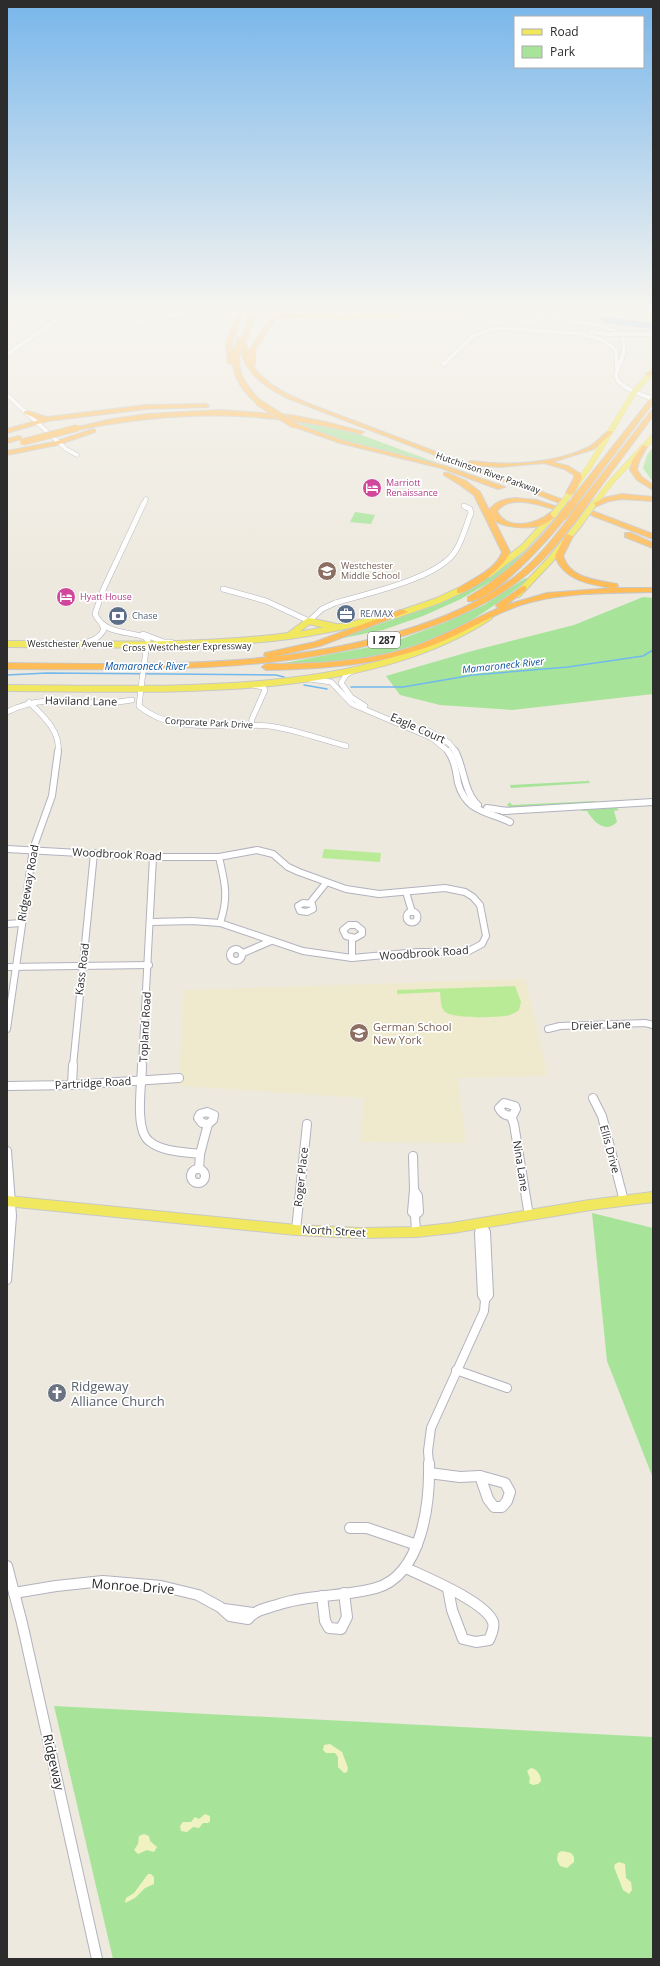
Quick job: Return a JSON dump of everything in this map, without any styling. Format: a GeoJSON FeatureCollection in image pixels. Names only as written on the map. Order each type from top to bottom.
{"type":"FeatureCollection","features":[{"type":"Feature","properties":{"kind":"highway","name":"Hutchinson River Parkway"},"geometry":{"type":"LineString","coordinates":[[255,399],[294,424],[326,437],[443,467],[511,490],[560,514],[628,535],[653,545]]}},
{"type":"Feature","properties":{"kind":"highway","name":"Hutchinson River Parkway"},"geometry":{"type":"LineString","coordinates":[[295,399],[414,446],[653,536]]}},
{"type":"Feature","properties":{"kind":"highway","name":"Cross Westchester Expressway"},"geometry":{"type":"LineString","coordinates":[[7,660],[195,659],[268,655],[316,648],[374,635],[415,623],[457,606],[493,586],[522,564],[537,549],[560,514],[575,500],[653,399]]}},
{"type":"Feature","properties":{"kind":"highway"},"geometry":{"type":"LineString","coordinates":[[26,412],[44,419],[166,406],[246,408],[284,412],[325,419],[414,446]]}},
{"type":"Feature","properties":{"kind":"highway"},"geometry":{"type":"LineString","coordinates":[[310,406],[463,460],[484,465],[511,464],[577,454],[597,445],[610,432]]}},
{"type":"Feature","properties":{"kind":"highway"},"geometry":{"type":"LineString","coordinates":[[7,446],[21,440],[113,416],[157,410],[246,408]]}},
{"type":"Feature","properties":{"kind":"highway","name":"Cross Westchester Expressway"},"geometry":{"type":"LineString","coordinates":[[7,666],[160,666],[231,664],[301,657],[371,643],[419,629],[474,606],[512,582],[541,558],[575,522],[584,503],[653,412]]}},
{"type":"Feature","properties":{"kind":"highway"},"geometry":{"type":"LineString","coordinates":[[75,426],[170,414],[252,414],[313,421],[362,432],[511,490]]}},
{"type":"Feature","properties":{"kind":"highway"},"geometry":{"type":"LineString","coordinates":[[7,453],[59,442],[109,426],[145,419],[196,415],[252,414]]}},
{"type":"Feature","properties":{"kind":"highway"},"geometry":{"type":"LineString","coordinates":[[7,431],[37,422],[80,415]]}},
{"type":"Feature","properties":{"kind":"highway"},"geometry":{"type":"LineString","coordinates":[[7,441],[21,440]]}},
{"type":"Feature","properties":{"kind":"highway"},"geometry":{"type":"LineString","coordinates":[[644,447],[633,462],[633,469],[638,477],[653,488]]}},
{"type":"Feature","properties":{"kind":"highway"},"geometry":{"type":"LineString","coordinates":[[368,449],[453,477],[467,485],[479,497],[505,548],[506,555],[497,566],[460,590]]}},
{"type":"Feature","properties":{"kind":"highway"},"geometry":{"type":"LineString","coordinates":[[545,495],[522,484],[515,474],[522,467],[534,463],[549,463],[564,466],[573,470],[578,476],[569,495]]}},
{"type":"Feature","properties":{"kind":"highway"},"geometry":{"type":"LineString","coordinates":[[592,506],[605,499],[619,496],[653,499]]}},
{"type":"Feature","properties":{"kind":"highway"},"geometry":{"type":"LineString","coordinates":[[519,500],[530,501],[560,514],[539,524],[521,526],[502,522],[496,518],[493,511],[501,503],[519,500]]}},
{"type":"Feature","properties":{"kind":"highway"},"geometry":{"type":"LineString","coordinates":[[569,536],[559,558],[564,567],[573,574],[588,581],[607,585],[653,587]]}},
{"type":"Feature","properties":{"kind":"highway"},"geometry":{"type":"LineString","coordinates":[[468,625],[523,588]]}},
{"type":"Feature","properties":{"kind":"highway"},"geometry":{"type":"LineString","coordinates":[[160,666],[296,667],[351,664],[410,651],[525,601],[550,595],[653,590]]}},
{"type":"Feature","properties":{"kind":"highway"},"geometry":{"type":"LineString","coordinates":[[268,655],[317,644],[404,612]]}},
{"type":"Feature","properties":{"kind":"main road"},"geometry":{"type":"LineString","coordinates":[[569,495],[589,467],[630,399]]}},
{"type":"Feature","properties":{"kind":"main road"},"geometry":{"type":"LineString","coordinates":[[7,688],[141,684],[252,685],[273,683],[355,670],[402,657],[434,645],[471,628],[493,614],[523,588],[546,565],[569,536],[575,522],[592,506],[609,484],[653,437]]}},
{"type":"Feature","properties":{"kind":"main road","name":"Westchester Avenue"},"geometry":{"type":"LineString","coordinates":[[7,644],[81,644],[147,647],[283,638],[346,627],[404,612],[460,590],[490,574],[512,559],[560,514],[569,495]]}},
{"type":"Feature","properties":{"kind":"main road"},"geometry":{"type":"LineString","coordinates":[[283,638],[296,632],[309,621],[330,626],[346,627]]}},
{"type":"Feature","properties":{"kind":"main road","name":"North Street"},"geometry":{"type":"LineString","coordinates":[[9,1200],[296,1230],[360,1233],[416,1232],[481,1225],[624,1200],[653,1197]]}},
{"type":"Feature","properties":{"kind":"street"},"geometry":{"type":"LineString","coordinates":[[9,399],[26,412],[68,450],[77,454]]}},
{"type":"Feature","properties":{"kind":"street"},"geometry":{"type":"LineString","coordinates":[[81,644],[100,637],[104,632],[102,625],[96,618],[97,605],[146,499]]}},
{"type":"Feature","properties":{"kind":"street"},"geometry":{"type":"LineString","coordinates":[[223,589],[239,592],[266,601],[292,616],[309,621],[328,606],[420,577],[447,560],[456,551],[461,542],[471,512],[470,509],[464,506]]}},
{"type":"Feature","properties":{"kind":"street"},"geometry":{"type":"LineString","coordinates":[[102,625],[145,637],[148,640],[147,647]]}},
{"type":"Feature","properties":{"kind":"street"},"geometry":{"type":"LineString","coordinates":[[130,633],[144,634],[164,642],[202,644]]}},
{"type":"Feature","properties":{"kind":"street","name":"Corporate Park Drive"},"geometry":{"type":"LineString","coordinates":[[147,647],[139,706],[146,714],[158,720],[181,723],[274,727],[346,746]]}},
{"type":"Feature","properties":{"kind":"street","name":"Eagle Court"},"geometry":{"type":"LineString","coordinates":[[355,670],[346,675],[341,682],[351,697],[363,705],[434,733],[447,740],[458,753],[472,800],[484,807],[507,811]]}},
{"type":"Feature","properties":{"kind":"street","name":"Eagle Court"},"geometry":{"type":"LineString","coordinates":[[304,679],[331,682],[352,704],[443,744],[451,753],[466,800],[472,807],[510,822]]}},
{"type":"Feature","properties":{"kind":"street"},"geometry":{"type":"LineString","coordinates":[[251,726],[269,687],[273,683]]}},
{"type":"Feature","properties":{"kind":"street"},"geometry":{"type":"LineString","coordinates":[[251,726],[252,719],[265,690],[263,687],[252,685]]}},
{"type":"Feature","properties":{"kind":"street","name":"Haviland Lane"},"geometry":{"type":"LineString","coordinates":[[7,712],[29,702],[57,700],[106,703],[132,700]]}},
{"type":"Feature","properties":{"kind":"street","name":"Ridgeway Road"},"geometry":{"type":"LineString","coordinates":[[7,1029],[21,923],[33,849],[52,796],[59,745],[55,733],[45,718],[29,702]]}},
{"type":"Feature","properties":{"kind":"street","name":"Eagle Court"},"geometry":{"type":"LineString","coordinates":[[486,812],[653,802]]}},
{"type":"Feature","properties":{"kind":"street","name":"Woodbrook Road"},"geometry":{"type":"LineString","coordinates":[[7,849],[33,849],[153,856],[218,857],[252,850],[263,851],[273,854],[288,867],[326,883],[346,889],[379,894],[445,888],[467,893],[480,905],[486,936],[476,948],[467,952],[418,952],[352,958],[316,954],[271,941],[243,929],[220,923],[192,921],[151,922]]}},
{"type":"Feature","properties":{"kind":"street","name":"Kass Road"},"geometry":{"type":"LineString","coordinates":[[72,1085],[75,1036],[94,853]]}},
{"type":"Feature","properties":{"kind":"street","name":"Topland Road"},"geometry":{"type":"LineString","coordinates":[[153,856],[149,965],[140,1114],[142,1130],[147,1139],[172,1150],[200,1154]]}},
{"type":"Feature","properties":{"kind":"street"},"geometry":{"type":"LineString","coordinates":[[218,857],[227,893],[226,906],[220,923]]}},
{"type":"Feature","properties":{"kind":"street"},"geometry":{"type":"LineString","coordinates":[[310,903],[326,883]]}},
{"type":"Feature","properties":{"kind":"street"},"geometry":{"type":"LineString","coordinates":[[406,892],[412,912]]}},
{"type":"Feature","properties":{"kind":"street"},"geometry":{"type":"LineString","coordinates":[[7,924],[21,923]]}},
{"type":"Feature","properties":{"kind":"street"},"geometry":{"type":"LineString","coordinates":[[352,938],[352,958]]}},
{"type":"Feature","properties":{"kind":"street"},"geometry":{"type":"LineString","coordinates":[[243,953],[271,941]]}},
{"type":"Feature","properties":{"kind":"street"},"geometry":{"type":"LineString","coordinates":[[7,967],[149,965]]}},
{"type":"Feature","properties":{"kind":"street","name":"Dreier Lane"},"geometry":{"type":"LineString","coordinates":[[548,1029],[560,1026],[645,1023],[653,1025]]}},
{"type":"Feature","properties":{"kind":"street","name":"Partridge Road"},"geometry":{"type":"LineString","coordinates":[[7,1086],[72,1085],[179,1078]]}},
{"type":"Feature","properties":{"kind":"street","name":"Ellis Drive"},"geometry":{"type":"LineString","coordinates":[[593,1098],[602,1116],[624,1200]]}},
{"type":"Feature","properties":{"kind":"street","name":"Nina Lane"},"geometry":{"type":"LineString","coordinates":[[511,1116],[514,1124],[529,1216]]}},
{"type":"Feature","properties":{"kind":"street"},"geometry":{"type":"LineString","coordinates":[[199,1169],[200,1154],[208,1124]]}},
{"type":"Feature","properties":{"kind":"street","name":"Roger Place"},"geometry":{"type":"LineString","coordinates":[[296,1230],[307,1124]]}},
{"type":"Feature","properties":{"kind":"street"},"geometry":{"type":"LineString","coordinates":[[7,1151],[10,1260],[7,1280]]}},
{"type":"Feature","properties":{"kind":"street"},"geometry":{"type":"LineString","coordinates":[[413,1156],[414,1190],[412,1196],[412,1212],[415,1215],[416,1232]]}},
{"type":"Feature","properties":{"kind":"street"},"geometry":{"type":"LineString","coordinates":[[344,1593],[347,1617],[341,1629],[329,1628],[325,1621],[322,1596],[376,1588],[390,1582],[406,1568],[417,1545],[425,1516],[429,1473],[428,1451],[431,1428],[484,1311],[485,1300],[482,1295],[479,1233],[481,1225]]}},
{"type":"Feature","properties":{"kind":"street"},"geometry":{"type":"LineString","coordinates":[[456,1370],[507,1388]]}},
{"type":"Feature","properties":{"kind":"street"},"geometry":{"type":"LineString","coordinates":[[429,1473],[460,1477],[480,1476]]}},
{"type":"Feature","properties":{"kind":"street"},"geometry":{"type":"LineString","coordinates":[[350,1528],[366,1528],[417,1545]]}},
{"type":"Feature","properties":{"kind":"street","name":"Ridgeway"},"geometry":{"type":"LineString","coordinates":[[7,1566],[97,1959]]}},
{"type":"Feature","properties":{"kind":"street"},"geometry":{"type":"LineString","coordinates":[[406,1568],[448,1589],[486,1610],[494,1621],[493,1630],[489,1640],[480,1643],[470,1642],[463,1639],[452,1610],[448,1589]]}},
{"type":"Feature","properties":{"kind":"street","name":"Monroe Drive"},"geometry":{"type":"LineString","coordinates":[[14,1593],[44,1587],[101,1581],[173,1587],[196,1593],[224,1610],[230,1616],[248,1619],[253,1613],[288,1600],[322,1596]]}},
{"type":"Feature","properties":{"kind":"shaded area","name":"German School New York"},"geometry":{"type":"Polygon","coordinates":[[[525,979],[548,1076],[458,1078],[466,1143],[360,1142],[364,1098],[179,1086],[183,990],[525,979]]]}},
{"type":"Feature","properties":{"kind":"green space"},"geometry":{"type":"Polygon","coordinates":[[[289,419],[356,433],[451,468],[340,440],[289,419]]]}},
{"type":"Feature","properties":{"kind":"green space"},"geometry":{"type":"Polygon","coordinates":[[[653,447],[653,482],[643,468],[647,455],[653,447]]]}},
{"type":"Feature","properties":{"kind":"green space"},"geometry":{"type":"Polygon","coordinates":[[[355,512],[375,515],[371,524],[350,522],[355,512]]]}},
{"type":"Feature","properties":{"kind":"green space"},"geometry":{"type":"Polygon","coordinates":[[[532,547],[503,574],[461,599],[423,616],[383,630],[338,639],[450,599],[485,580],[532,547]]]}},
{"type":"Feature","properties":{"kind":"green space"},"geometry":{"type":"Polygon","coordinates":[[[526,578],[528,579],[499,602],[471,620],[441,635],[412,646],[349,660],[279,664],[370,647],[404,638],[444,623],[484,605],[526,578]]]}},
{"type":"Feature","properties":{"kind":"green space"},"geometry":{"type":"Polygon","coordinates":[[[643,597],[653,598],[653,694],[512,710],[440,705],[400,695],[386,676],[472,651],[574,625],[643,597]]]}},
{"type":"Feature","properties":{"kind":"green space"},"geometry":{"type":"Polygon","coordinates":[[[587,778],[591,786],[589,783],[511,788],[510,785],[588,781],[587,778]]]}},
{"type":"Feature","properties":{"kind":"green space"},"geometry":{"type":"Polygon","coordinates":[[[595,801],[597,803],[510,808],[507,805],[510,802],[512,805],[595,801]]]}},
{"type":"Feature","properties":{"kind":"green space"},"geometry":{"type":"Polygon","coordinates":[[[616,807],[619,810],[614,811],[617,822],[608,827],[600,825],[587,811],[581,810],[616,807]]]}},
{"type":"Feature","properties":{"kind":"green space"},"geometry":{"type":"Polygon","coordinates":[[[324,849],[381,853],[380,862],[322,858],[324,849]]]}},
{"type":"Feature","properties":{"kind":"green space"},"geometry":{"type":"Polygon","coordinates":[[[515,986],[521,1002],[519,1010],[510,1015],[496,1017],[465,1017],[448,1014],[442,1007],[440,992],[397,994],[397,990],[515,986]]]}},
{"type":"Feature","properties":{"kind":"green space"},"geometry":{"type":"Polygon","coordinates":[[[592,1213],[653,1228],[653,1478],[607,1361],[592,1213]]]}},
{"type":"Feature","properties":{"kind":"green space"},"geometry":{"type":"Polygon","coordinates":[[[54,1706],[653,1737],[653,1959],[113,1959],[54,1706]]]}},
{"type":"Feature","properties":{"kind":"sand"},"geometry":{"type":"Polygon","coordinates":[[[330,1744],[342,1752],[348,1768],[347,1772],[344,1773],[338,1767],[338,1757],[335,1753],[326,1753],[323,1750],[324,1745],[330,1744]]]}},
{"type":"Feature","properties":{"kind":"sand"},"geometry":{"type":"Polygon","coordinates":[[[531,1768],[537,1771],[541,1779],[538,1784],[533,1785],[529,1783],[530,1778],[527,1771],[531,1768]]]}},
{"type":"Feature","properties":{"kind":"sand"},"geometry":{"type":"Polygon","coordinates":[[[205,1814],[210,1816],[210,1821],[208,1823],[203,1823],[199,1828],[193,1827],[187,1832],[181,1831],[180,1826],[183,1822],[191,1822],[195,1817],[199,1819],[205,1814]]]}},
{"type":"Feature","properties":{"kind":"sand"},"geometry":{"type":"Polygon","coordinates":[[[144,1834],[149,1836],[150,1841],[157,1847],[154,1852],[147,1850],[138,1854],[134,1850],[138,1844],[139,1836],[144,1834]]]}},
{"type":"Feature","properties":{"kind":"sand"},"geometry":{"type":"Polygon","coordinates":[[[562,1851],[571,1853],[574,1857],[574,1862],[567,1868],[560,1866],[557,1860],[558,1853],[562,1851]]]}},
{"type":"Feature","properties":{"kind":"sand"},"geometry":{"type":"Polygon","coordinates":[[[619,1862],[625,1864],[626,1878],[631,1882],[632,1890],[629,1894],[623,1890],[614,1867],[615,1864],[619,1862]]]}},
{"type":"Feature","properties":{"kind":"sand"},"geometry":{"type":"Polygon","coordinates":[[[148,1874],[151,1874],[154,1877],[154,1884],[145,1888],[135,1898],[125,1903],[126,1898],[134,1893],[148,1874]]]}},
{"type":"Feature","properties":{"kind":"waterway","name":"Mamaroneck River"},"geometry":{"type":"LineString","coordinates":[[351,687],[403,687],[473,675],[568,667],[643,656],[653,650]]}},
{"type":"Feature","properties":{"kind":"waterway","name":"Mamaroneck River"},"geometry":{"type":"LineString","coordinates":[[7,675],[47,673],[276,675],[284,677]]}},
{"type":"Feature","properties":{"kind":"waterway","name":"Mamaroneck River"},"geometry":{"type":"LineString","coordinates":[[304,685],[327,689]]}},
{"type":"Feature","properties":{"kind":"place","name":"Marriott Renaissance"},"geometry":{"type":"Point","coordinates":[372,488]}},
{"type":"Feature","properties":{"kind":"place","name":"Westchester Middle School"},"geometry":{"type":"Point","coordinates":[327,571]}},
{"type":"Feature","properties":{"kind":"place","name":"Hyatt House"},"geometry":{"type":"Point","coordinates":[66,597]}},
{"type":"Feature","properties":{"kind":"place","name":"RE/MAX"},"geometry":{"type":"Point","coordinates":[346,614]}},
{"type":"Feature","properties":{"kind":"place","name":"Chase"},"geometry":{"type":"Point","coordinates":[118,616]}},
{"type":"Feature","properties":{"kind":"place","name":"German School New York"},"geometry":{"type":"Point","coordinates":[359,1033]}},
{"type":"Feature","properties":{"kind":"place","name":"Ridgeway Alliance Church"},"geometry":{"type":"Point","coordinates":[57,1393]}}]}
